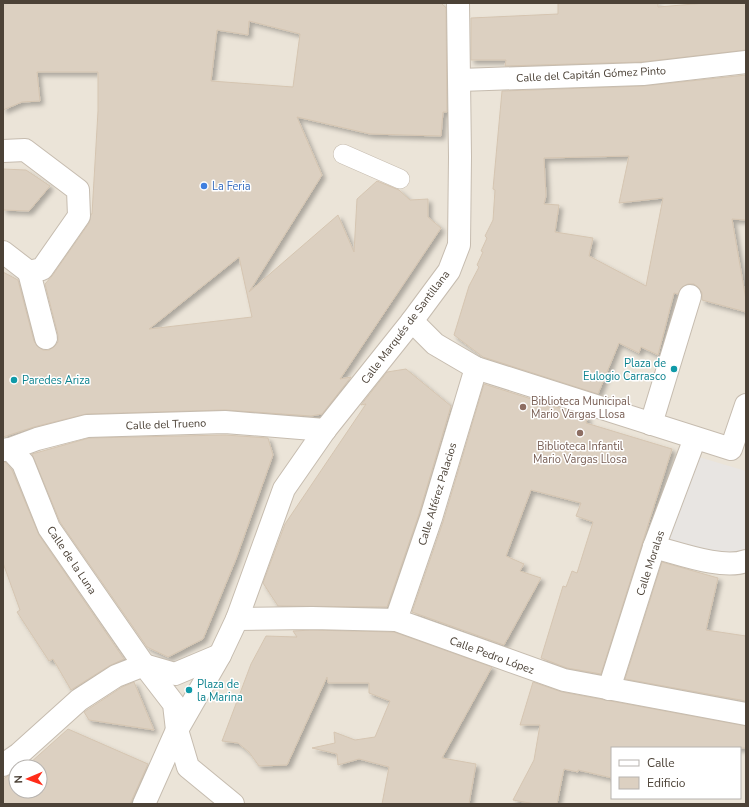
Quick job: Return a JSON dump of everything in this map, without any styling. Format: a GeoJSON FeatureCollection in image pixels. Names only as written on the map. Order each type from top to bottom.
{"type":"FeatureCollection","features":[{"type":"Feature","properties":{"kind":"street","name":"Calle Marqués de Santillana"},"geometry":{"type":"LineString","coordinates":[[237,619],[284,489],[325,430],[449,271],[459,245],[460,80],[458,3]]}},
{"type":"Feature","properties":{"kind":"street","name":"Calle del Capitán Gómez Pinto"},"geometry":{"type":"LineString","coordinates":[[460,80],[643,74],[746,62]]}},
{"type":"Feature","properties":{"kind":"street"},"geometry":{"type":"LineString","coordinates":[[3,152],[26,150],[78,190],[79,216],[42,269],[29,272]]}},
{"type":"Feature","properties":{"kind":"street"},"geometry":{"type":"LineString","coordinates":[[343,154],[400,179]]}},
{"type":"Feature","properties":{"kind":"street"},"geometry":{"type":"LineString","coordinates":[[3,252],[29,272],[46,338]]}},
{"type":"Feature","properties":{"kind":"street"},"geometry":{"type":"LineString","coordinates":[[651,424],[690,296]]}},
{"type":"Feature","properties":{"kind":"street"},"geometry":{"type":"LineString","coordinates":[[412,320],[435,344],[476,368],[739,452],[746,405]]}},
{"type":"Feature","properties":{"kind":"street","name":"Calle Alférez Palacios"},"geometry":{"type":"LineString","coordinates":[[396,620],[431,518],[476,368]]}},
{"type":"Feature","properties":{"kind":"street","name":"Calle del Trueno"},"geometry":{"type":"LineString","coordinates":[[7,450],[36,439],[87,426],[225,422],[325,430]]}},
{"type":"Feature","properties":{"kind":"street","name":"Calle Moralas"},"geometry":{"type":"LineString","coordinates":[[609,689],[654,547],[695,438]]}},
{"type":"Feature","properties":{"kind":"street","name":"Calle de la Luna"},"geometry":{"type":"LineString","coordinates":[[7,450],[23,463],[49,528],[144,665]]}},
{"type":"Feature","properties":{"kind":"street"},"geometry":{"type":"LineString","coordinates":[[654,547],[722,564],[742,563],[746,561]]}},
{"type":"Feature","properties":{"kind":"street","name":"Calle Pedro López"},"geometry":{"type":"LineString","coordinates":[[237,619],[312,618],[396,620],[564,680],[746,714]]}},
{"type":"Feature","properties":{"kind":"street"},"geometry":{"type":"LineString","coordinates":[[144,804],[177,730],[220,656],[237,619]]}},
{"type":"Feature","properties":{"kind":"street"},"geometry":{"type":"LineString","coordinates":[[3,765],[20,754],[79,700],[116,676],[144,665],[175,674],[220,656]]}},
{"type":"Feature","properties":{"kind":"street"},"geometry":{"type":"LineString","coordinates":[[144,665],[174,704],[177,730],[188,767],[233,804]]}},
{"type":"Feature","properties":{"kind":"shaded area"},"geometry":{"type":"Polygon","coordinates":[[[3,3],[746,3],[746,804],[3,804],[3,3]]]}},
{"type":"Feature","properties":{"kind":"shaded area"},"geometry":{"type":"Polygon","coordinates":[[[692,455],[746,471],[746,551],[727,557],[663,541],[692,455]]]}},
{"type":"Feature","properties":{"kind":"building"},"geometry":{"type":"Polygon","coordinates":[[[3,3],[441,3],[446,8],[447,112],[443,112],[441,136],[370,134],[297,117],[322,175],[249,292],[338,215],[354,252],[357,199],[377,181],[399,190],[410,200],[428,199],[428,217],[441,228],[340,379],[351,377],[322,414],[311,416],[225,410],[86,414],[34,427],[3,437],[3,272],[18,280],[34,341],[37,346],[43,350],[49,350],[54,347],[58,342],[58,335],[45,284],[89,223],[92,214],[98,111],[98,72],[37,72],[40,101],[22,102],[3,110],[3,3]],[[249,21],[248,35],[217,30],[211,81],[293,87],[300,34],[249,21]],[[239,257],[149,329],[252,317],[239,257]]]}},
{"type":"Feature","properties":{"kind":"building"},"geometry":{"type":"Polygon","coordinates":[[[558,3],[658,3],[658,7],[706,3],[746,3],[746,50],[642,62],[505,66],[506,60],[471,60],[471,18],[558,14],[558,3]]]}},
{"type":"Feature","properties":{"kind":"building"},"geometry":{"type":"Polygon","coordinates":[[[746,75],[746,220],[732,219],[746,300],[746,312],[702,300],[702,293],[694,284],[688,284],[682,287],[678,294],[674,293],[658,355],[641,347],[639,353],[619,343],[598,394],[483,357],[454,335],[469,286],[479,267],[477,265],[487,238],[485,236],[493,220],[495,190],[493,189],[502,91],[643,86],[746,75]],[[629,156],[544,158],[546,196],[544,204],[559,205],[555,232],[593,238],[589,256],[646,286],[663,198],[619,203],[629,156]]]}},
{"type":"Feature","properties":{"kind":"building"},"geometry":{"type":"Polygon","coordinates":[[[3,169],[26,170],[50,186],[29,211],[3,210],[3,169]]]}},
{"type":"Feature","properties":{"kind":"building"},"geometry":{"type":"Polygon","coordinates":[[[406,369],[451,406],[419,514],[387,607],[278,606],[263,583],[285,524],[366,404],[361,405],[387,372],[406,369]]]}},
{"type":"Feature","properties":{"kind":"building"},"geometry":{"type":"Polygon","coordinates":[[[484,384],[588,417],[586,423],[672,449],[601,674],[567,668],[541,658],[563,586],[566,587],[572,571],[577,573],[593,522],[576,516],[581,503],[531,490],[506,556],[524,564],[520,571],[541,578],[504,645],[412,612],[443,522],[484,384]]]}},
{"type":"Feature","properties":{"kind":"building"},"geometry":{"type":"Polygon","coordinates":[[[225,435],[268,438],[273,455],[236,559],[203,639],[168,657],[147,647],[60,522],[32,454],[89,438],[225,435]]]}},
{"type":"Feature","properties":{"kind":"building"},"geometry":{"type":"Polygon","coordinates":[[[3,462],[5,462],[12,470],[39,535],[124,659],[109,666],[71,690],[53,659],[49,661],[17,612],[20,610],[3,563],[3,462]]]}},
{"type":"Feature","properties":{"kind":"building"},"geometry":{"type":"Polygon","coordinates":[[[662,562],[718,578],[706,630],[746,636],[746,701],[625,679],[662,562]]]}},
{"type":"Feature","properties":{"kind":"building"},"geometry":{"type":"Polygon","coordinates":[[[293,631],[394,632],[492,667],[442,758],[476,764],[469,804],[382,804],[389,767],[359,759],[338,765],[337,754],[312,748],[335,743],[334,732],[355,740],[375,737],[390,701],[369,693],[369,683],[328,683],[327,677],[287,765],[259,766],[249,752],[238,743],[222,741],[251,664],[266,636],[297,637],[293,631]]]}},
{"type":"Feature","properties":{"kind":"building"},"geometry":{"type":"Polygon","coordinates":[[[134,682],[154,730],[89,720],[84,712],[122,687],[134,682]]]}},
{"type":"Feature","properties":{"kind":"building"},"geometry":{"type":"Polygon","coordinates":[[[533,682],[562,692],[746,726],[746,748],[611,747],[611,778],[578,770],[578,772],[564,769],[557,804],[535,804],[513,800],[534,760],[540,725],[520,725],[533,682]]]}},
{"type":"Feature","properties":{"kind":"building"},"geometry":{"type":"Polygon","coordinates":[[[68,729],[148,764],[130,804],[3,804],[3,779],[8,776],[8,799],[48,799],[48,759],[34,759],[68,729]]]}},
{"type":"Feature","properties":{"kind":"place","name":"La Feria"},"geometry":{"type":"Point","coordinates":[204,186]}},
{"type":"Feature","properties":{"kind":"place","name":"Plaza de Eulogio Carrasco"},"geometry":{"type":"Point","coordinates":[674,369]}},
{"type":"Feature","properties":{"kind":"place","name":"Paredes Ariza"},"geometry":{"type":"Point","coordinates":[14,380]}},
{"type":"Feature","properties":{"kind":"place","name":"Biblioteca Municipal Mario Vargas Llosa"},"geometry":{"type":"Point","coordinates":[523,407]}},
{"type":"Feature","properties":{"kind":"place","name":"Biblioteca Infantil Mario Vargas Llosa"},"geometry":{"type":"Point","coordinates":[580,433]}},
{"type":"Feature","properties":{"kind":"place","name":"Plaza de la Marina"},"geometry":{"type":"Point","coordinates":[189,690]}}]}
